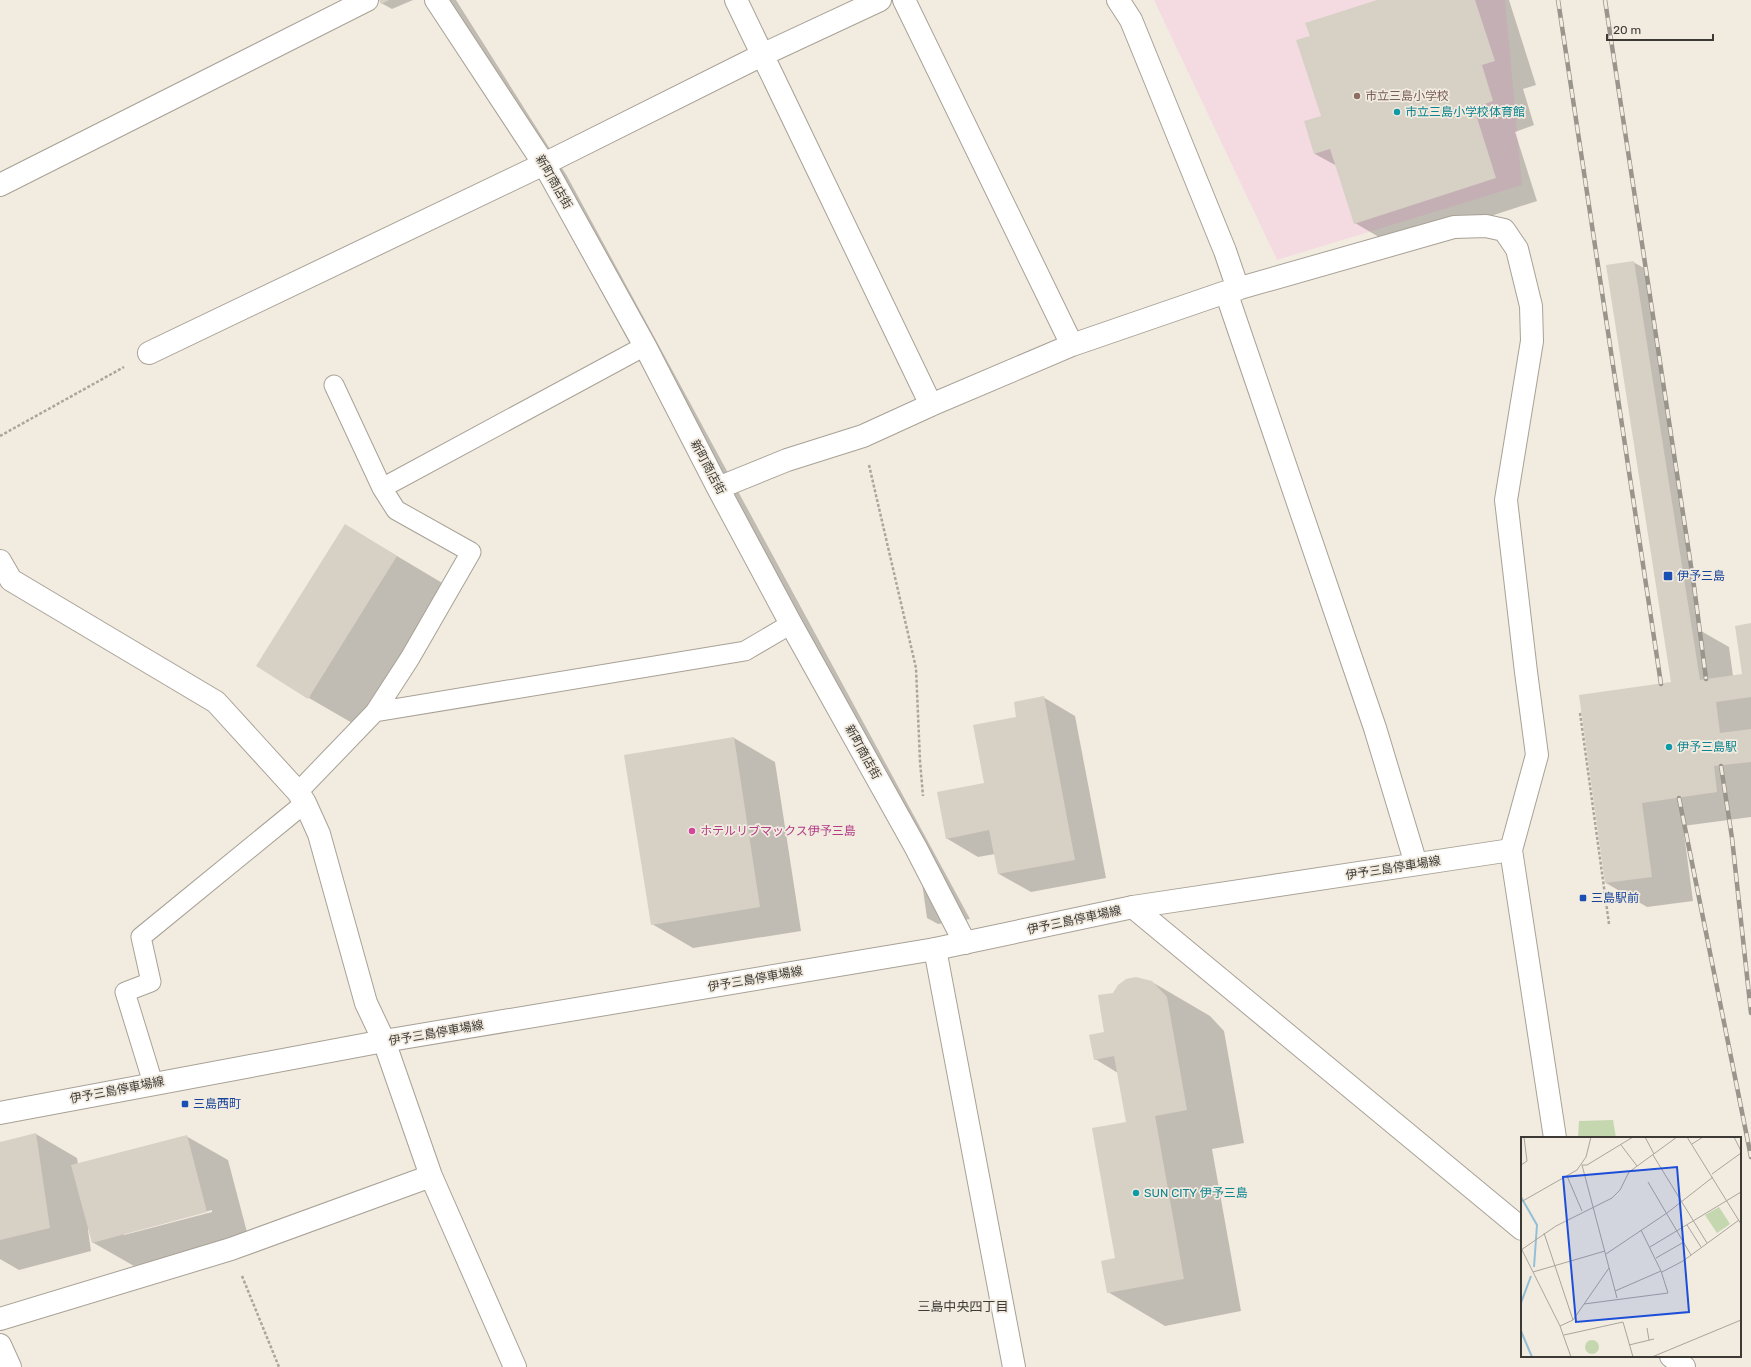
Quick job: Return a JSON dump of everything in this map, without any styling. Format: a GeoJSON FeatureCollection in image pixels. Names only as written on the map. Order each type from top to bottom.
{"type":"FeatureCollection","features":[{"type":"Feature","properties":{"kind":"main road"},"geometry":{"type":"LineString","coordinates":[[0,185],[367,0]]}},
{"type":"Feature","properties":{"kind":"main road","name":"新町商店街"},"geometry":{"type":"LineString","coordinates":[[436,0],[544,164],[645,346],[718,488],[791,624],[916,848],[965,943]]}},
{"type":"Feature","properties":{"kind":"main road"},"geometry":{"type":"LineString","coordinates":[[736,0],[931,405]]}},
{"type":"Feature","properties":{"kind":"main road"},"geometry":{"type":"LineString","coordinates":[[149,353],[544,164],[762,55],[880,0]]}},
{"type":"Feature","properties":{"kind":"main road"},"geometry":{"type":"LineString","coordinates":[[904,0],[1072,345]]}},
{"type":"Feature","properties":{"kind":"main road"},"geometry":{"type":"LineString","coordinates":[[1118,0],[1131,20],[1225,251],[1232,290],[1375,728],[1416,864]]}},
{"type":"Feature","properties":{"kind":"main road"},"geometry":{"type":"LineString","coordinates":[[718,488],[788,460],[863,436],[931,405],[1072,345],[1232,290],[1454,228],[1486,226],[1504,230],[1516,249],[1531,306],[1532,341],[1506,500],[1537,755],[1511,850],[1555,1137]]}},
{"type":"Feature","properties":{"kind":"main road"},"geometry":{"type":"LineString","coordinates":[[0,561],[11,580],[216,702],[301,797],[319,834],[366,1003],[384,1042],[431,1176],[515,1367]]}},
{"type":"Feature","properties":{"kind":"main road","name":"伊予三島停車場線"},"geometry":{"type":"LineString","coordinates":[[0,1113],[153,1083],[384,1042],[935,949],[1133,907],[1511,850]]}},
{"type":"Feature","properties":{"kind":"main road"},"geometry":{"type":"LineString","coordinates":[[1133,907],[1521,1228]]}},
{"type":"Feature","properties":{"kind":"main road"},"geometry":{"type":"LineString","coordinates":[[935,949],[1014,1367]]}},
{"type":"Feature","properties":{"kind":"main road"},"geometry":{"type":"LineString","coordinates":[[0,1319],[232,1249],[431,1176]]}},
{"type":"Feature","properties":{"kind":"main road"},"geometry":{"type":"LineString","coordinates":[[0,1345],[10,1367]]}},
{"type":"Feature","properties":{"kind":"main road"},"geometry":{"type":"LineString","coordinates":[[1672,1357],[1684,1367]]}},
{"type":"Feature","properties":{"kind":"lane"},"geometry":{"type":"LineString","coordinates":[[382,488],[645,346]]}},
{"type":"Feature","properties":{"kind":"lane"},"geometry":{"type":"LineString","coordinates":[[153,1083],[125,992],[151,982],[141,937],[301,797],[375,712],[410,658],[471,552],[396,510],[382,488],[334,385]]}},
{"type":"Feature","properties":{"kind":"lane"},"geometry":{"type":"LineString","coordinates":[[375,712],[745,651],[791,624]]}},
{"type":"Feature","properties":{"kind":"path"},"geometry":{"type":"LineString","coordinates":[[0,436],[149,353]]}},
{"type":"Feature","properties":{"kind":"path"},"geometry":{"type":"LineString","coordinates":[[863,436],[916,668],[923,799]]}},
{"type":"Feature","properties":{"kind":"path"},"geometry":{"type":"LineString","coordinates":[[1580,714],[1602,867],[1608,924]]}},
{"type":"Feature","properties":{"kind":"path"},"geometry":{"type":"LineString","coordinates":[[232,1249],[279,1367]]}},
{"type":"Feature","properties":{"kind":"shaded area","name":"市立三島小学校"},"geometry":{"type":"Polygon","coordinates":[[[1154,0],[1505,0],[1522,185],[1277,260],[1154,0]]]}},
{"type":"Feature","properties":{"kind":"green space"},"geometry":{"type":"Polygon","coordinates":[[[1613,1120],[1616,1137],[1578,1137],[1579,1121],[1613,1120]]]}},
{"type":"Feature","properties":{"kind":"building"},"geometry":{"type":"Polygon","coordinates":[[[379,0],[389,0],[381,4],[379,0]]]}},
{"type":"Feature","properties":{"kind":"building","name":"市立三島小学校体育館"},"geometry":{"type":"Polygon","coordinates":[[[1377,0],[1475,0],[1495,61],[1482,65],[1493,101],[1474,108],[1496,178],[1354,224],[1330,149],[1314,154],[1304,121],[1321,116],[1296,40],[1310,36],[1305,23],[1377,0]]]}},
{"type":"Feature","properties":{"kind":"building","name":"伊予三島駅"},"geometry":{"type":"Polygon","coordinates":[[[1634,261],[1700,680],[1742,674],[1735,626],[1751,623],[1751,697],[1716,702],[1720,733],[1751,729],[1751,762],[1714,766],[1717,792],[1642,803],[1652,877],[1605,883],[1579,695],[1671,682],[1606,265],[1634,261]]]}},
{"type":"Feature","properties":{"kind":"building"},"geometry":{"type":"Polygon","coordinates":[[[345,524],[397,556],[308,699],[256,666],[345,524]]]}},
{"type":"Feature","properties":{"kind":"building"},"geometry":{"type":"Polygon","coordinates":[[[1044,696],[1075,860],[998,874],[989,830],[946,839],[937,792],[984,783],[973,725],[1016,717],[1014,702],[1044,696]]]}},
{"type":"Feature","properties":{"kind":"building","name":"ホテルリブマックス伊予三島"},"geometry":{"type":"Polygon","coordinates":[[[734,737],[760,907],[651,925],[624,755],[734,737]]]}},
{"type":"Feature","properties":{"kind":"building","name":"SUN CITY 伊予三島"},"geometry":{"type":"Polygon","coordinates":[[[1136,977],[1152,981],[1167,997],[1187,1110],[1155,1116],[1184,1279],[1107,1293],[1101,1261],[1115,1258],[1092,1128],[1126,1122],[1114,1056],[1094,1060],[1089,1035],[1104,1032],[1098,995],[1113,993],[1118,985],[1126,979],[1136,977]]]}},
{"type":"Feature","properties":{"kind":"building"},"geometry":{"type":"Polygon","coordinates":[[[36,1133],[50,1228],[0,1240],[0,1142],[36,1133]]]}},
{"type":"Feature","properties":{"kind":"building"},"geometry":{"type":"Polygon","coordinates":[[[187,1135],[207,1212],[92,1243],[71,1165],[187,1135]]]}},
{"type":"Feature","properties":{"kind":"railway"},"geometry":{"type":"LineString","coordinates":[[1558,0],[1661,684]]}},
{"type":"Feature","properties":{"kind":"railway"},"geometry":{"type":"LineString","coordinates":[[1605,0],[1694,586],[1706,679]]}},
{"type":"Feature","properties":{"kind":"railway"},"geometry":{"type":"LineString","coordinates":[[1721,766],[1732,838],[1751,1013]]}},
{"type":"Feature","properties":{"kind":"railway"},"geometry":{"type":"LineString","coordinates":[[1679,798],[1751,1157]]}},
{"type":"Feature","properties":{"kind":"place","name":"市立三島小学校"},"geometry":{"type":"Point","coordinates":[1357,96]}},
{"type":"Feature","properties":{"kind":"place","name":"市立三島小学校体育館"},"geometry":{"type":"Point","coordinates":[1397,112]}},
{"type":"Feature","properties":{"kind":"place","name":"伊予三島"},"geometry":{"type":"Point","coordinates":[1668,576]}},
{"type":"Feature","properties":{"kind":"place","name":"伊予三島駅"},"geometry":{"type":"Point","coordinates":[1669,747]}},
{"type":"Feature","properties":{"kind":"place","name":"ホテルリブマックス伊予三島"},"geometry":{"type":"Point","coordinates":[692,831]}},
{"type":"Feature","properties":{"kind":"place","name":"三島駅前"},"geometry":{"type":"Point","coordinates":[1583,898]}},
{"type":"Feature","properties":{"kind":"place","name":"三島西町"},"geometry":{"type":"Point","coordinates":[185,1104]}},
{"type":"Feature","properties":{"kind":"place","name":"SUN CITY 伊予三島"},"geometry":{"type":"Point","coordinates":[1136,1193]}},
{"type":"Feature","properties":{"kind":"district","name":"三島中央四丁目"},"geometry":{"type":"Point","coordinates":[963,1306]}}]}
